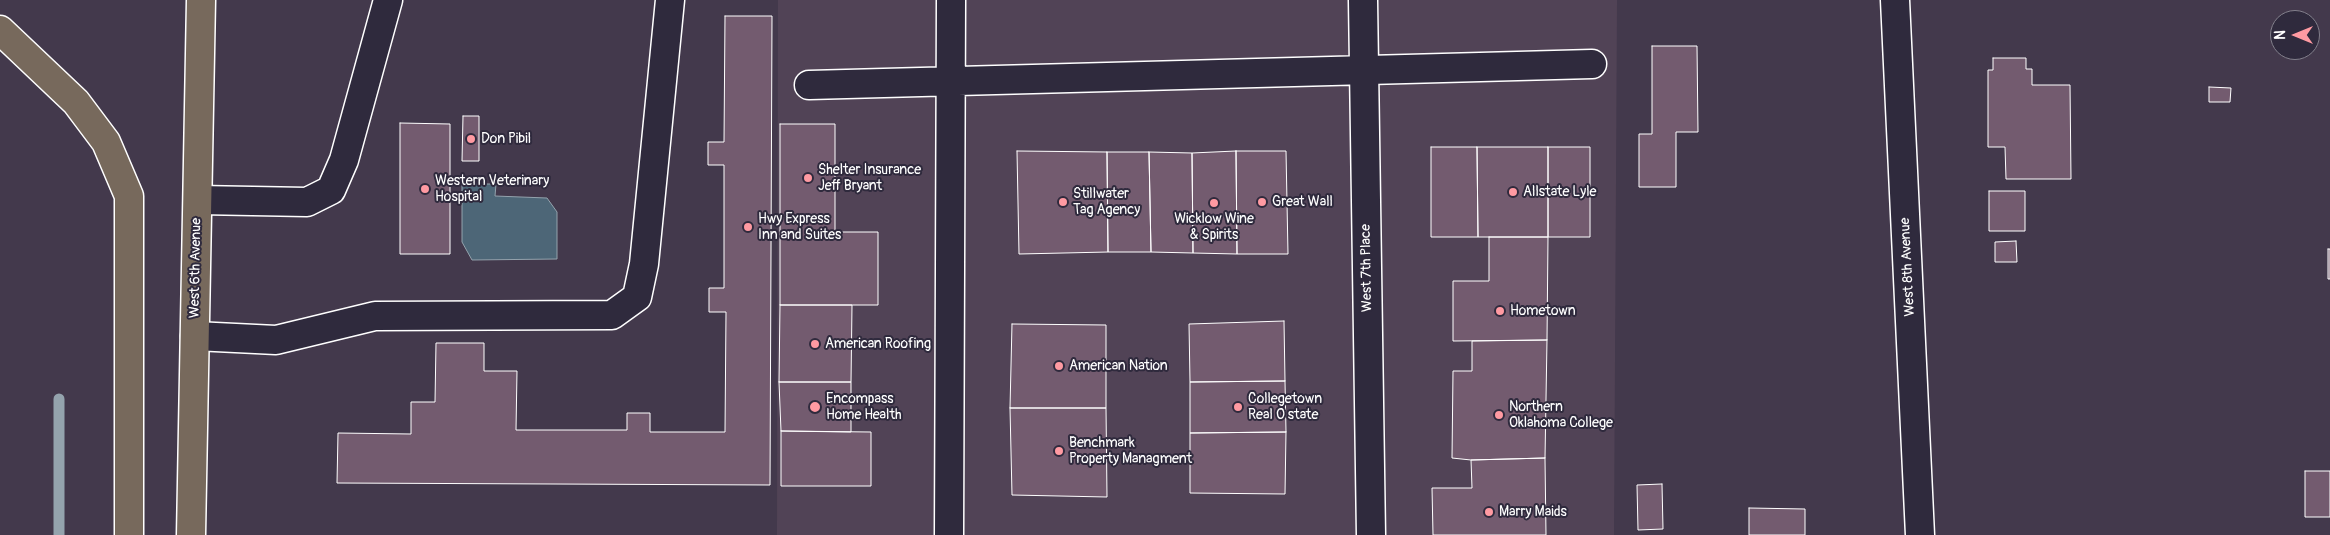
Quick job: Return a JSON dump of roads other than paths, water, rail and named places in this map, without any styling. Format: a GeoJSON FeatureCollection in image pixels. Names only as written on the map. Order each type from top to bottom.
{"type":"FeatureCollection","features":[{"type":"Feature","properties":{"kind":"highway","name":"West 6th Avenue"},"geometry":{"type":"LineString","coordinates":[[191,535],[201,0]]}},
{"type":"Feature","properties":{"kind":"highway"},"geometry":{"type":"LineString","coordinates":[[0,30],[76,102],[106,142],[129,196],[129,535]]}},
{"type":"Feature","properties":{"kind":"street"},"geometry":{"type":"LineString","coordinates":[[198,200],[307,202],[331,190],[344,160],[388,0]]}},
{"type":"Feature","properties":{"kind":"street"},"geometry":{"type":"LineString","coordinates":[[195,336],[276,340],[375,316],[612,315],[637,297],[644,264],[670,0]]}},
{"type":"Feature","properties":{"kind":"street"},"geometry":{"type":"LineString","coordinates":[[949,535],[951,0]]}},
{"type":"Feature","properties":{"kind":"street","name":"West 7th Place"},"geometry":{"type":"LineString","coordinates":[[1362,0],[1372,535]]}},
{"type":"Feature","properties":{"kind":"street","name":"West 8th Avenue"},"geometry":{"type":"LineString","coordinates":[[1895,0],[1920,535]]}},
{"type":"Feature","properties":{"kind":"street"},"geometry":{"type":"LineString","coordinates":[[810,85],[1592,64]]}},
{"type":"Feature","properties":{"kind":"water"},"geometry":{"type":"Polygon","coordinates":[[[462,184],[496,184],[495,196],[547,198],[557,212],[557,259],[472,260],[462,242],[462,184]]]}},
{"type":"Feature","properties":{"kind":"waterway"},"geometry":{"type":"LineString","coordinates":[[59,399],[59,535]]}},
{"type":"Feature","properties":{"kind":"place","name":"Don Pibil"},"geometry":{"type":"Point","coordinates":[471,139]}},
{"type":"Feature","properties":{"kind":"place","name":"Shelter Insurance Jeff Bryant"},"geometry":{"type":"Point","coordinates":[808,178]}},
{"type":"Feature","properties":{"kind":"place","name":"Western Veterinary Hospital"},"geometry":{"type":"Point","coordinates":[425,189]}},
{"type":"Feature","properties":{"kind":"place","name":"Allstate Lyle"},"geometry":{"type":"Point","coordinates":[1513,192]}},
{"type":"Feature","properties":{"kind":"place","name":"Stillwater Tag Agency"},"geometry":{"type":"Point","coordinates":[1063,202]}},
{"type":"Feature","properties":{"kind":"place","name":"Great Wall"},"geometry":{"type":"Point","coordinates":[1262,202]}},
{"type":"Feature","properties":{"kind":"place","name":"Wicklow Wine & Spirits"},"geometry":{"type":"Point","coordinates":[1214,203]}},
{"type":"Feature","properties":{"kind":"place","name":"Hwy Express Inn and Suites"},"geometry":{"type":"Point","coordinates":[748,227]}},
{"type":"Feature","properties":{"kind":"place","name":"Hometown"},"geometry":{"type":"Point","coordinates":[1500,311]}},
{"type":"Feature","properties":{"kind":"place","name":"American Roofing"},"geometry":{"type":"Point","coordinates":[815,344]}},
{"type":"Feature","properties":{"kind":"place","name":"American Nation"},"geometry":{"type":"Point","coordinates":[1059,366]}},
{"type":"Feature","properties":{"kind":"place","name":"Encompass Home Health"},"geometry":{"type":"Point","coordinates":[815,407]}},
{"type":"Feature","properties":{"kind":"place","name":"Collegetown Real O state"},"geometry":{"type":"Point","coordinates":[1238,407]}},
{"type":"Feature","properties":{"kind":"place","name":"Northern Oklahoma College"},"geometry":{"type":"Point","coordinates":[1499,415]}},
{"type":"Feature","properties":{"kind":"place","name":"Benchmark Property Managment"},"geometry":{"type":"Point","coordinates":[1059,451]}},
{"type":"Feature","properties":{"kind":"place","name":"Marry Maids"},"geometry":{"type":"Point","coordinates":[1489,512]}}]}
